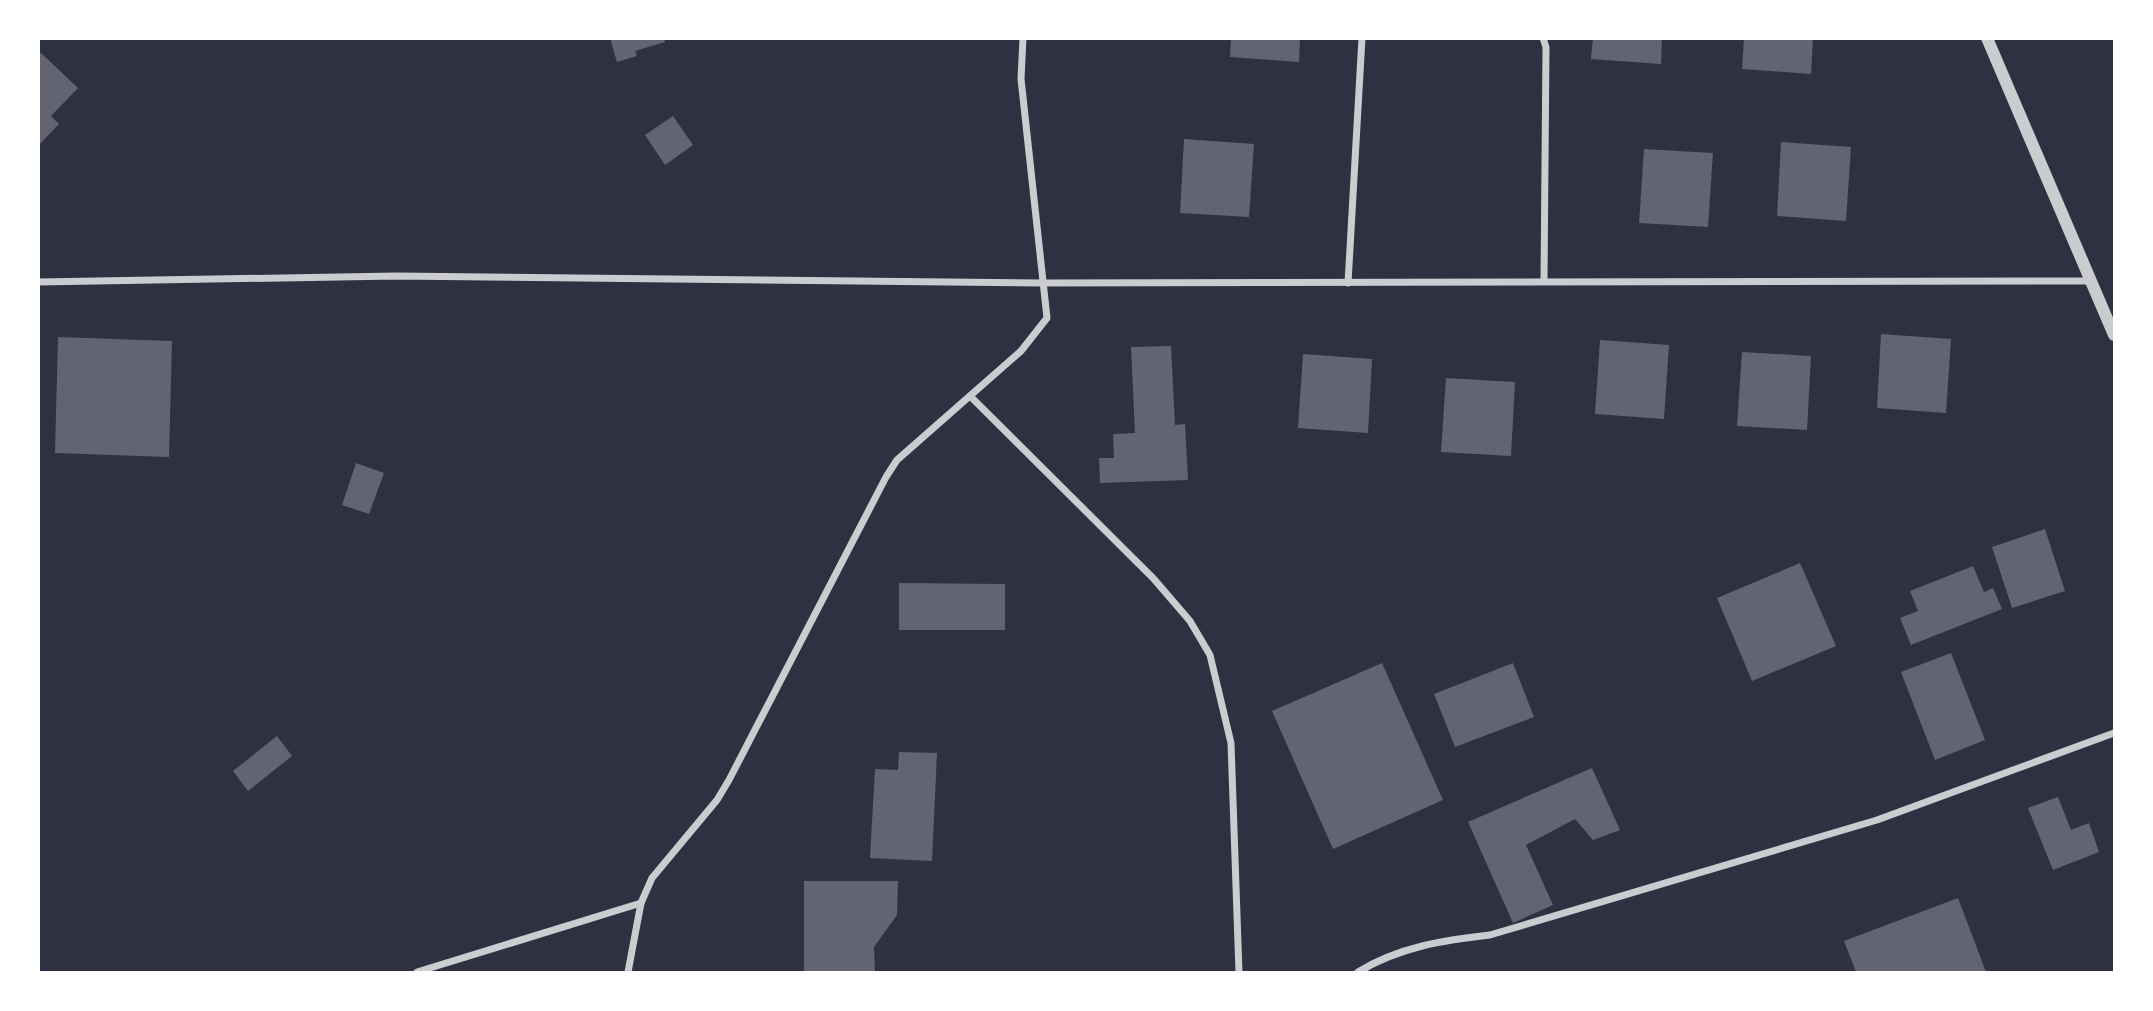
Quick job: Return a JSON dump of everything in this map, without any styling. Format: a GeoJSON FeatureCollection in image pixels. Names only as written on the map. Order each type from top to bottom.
{"type":"FeatureCollection","features":[{"type":"Feature","properties":{"kind":"street"},"geometry":{"type":"LineString","coordinates":[[628,972],[641,904],[652,878],[717,800],[729,780],[892,468],[1039,332],[1047,318],[1021,79],[1023,38]]}},
{"type":"Feature","properties":{"kind":"street"},"geometry":{"type":"LineString","coordinates":[[1348,283],[1363,38]]}},
{"type":"Feature","properties":{"kind":"street"},"geometry":{"type":"LineString","coordinates":[[1542,38],[1546,47],[1544,280]]}},
{"type":"Feature","properties":{"kind":"street"},"geometry":{"type":"LineString","coordinates":[[1987,38],[2115,335]]}},
{"type":"Feature","properties":{"kind":"street"},"geometry":{"type":"LineString","coordinates":[[38,282],[396,276],[1042,283],[2092,281]]}},
{"type":"Feature","properties":{"kind":"street"},"geometry":{"type":"LineString","coordinates":[[970,396],[1153,578],[1190,621],[1210,655],[1231,743],[1239,972]]}},
{"type":"Feature","properties":{"kind":"street"},"geometry":{"type":"LineString","coordinates":[[1358,972],[1375,962],[1435,941],[1490,934],[1877,820],[2115,733]]}},
{"type":"Feature","properties":{"kind":"street"},"geometry":{"type":"LineString","coordinates":[[417,972],[641,904]]}},
{"type":"Feature","properties":{"kind":"building"},"geometry":{"type":"Polygon","coordinates":[[[610,38],[664,38],[665,42],[635,51],[637,56],[617,62],[610,38]]]}},
{"type":"Feature","properties":{"kind":"building"},"geometry":{"type":"Polygon","coordinates":[[[1231,38],[1300,38],[1299,62],[1230,57],[1231,38]]]}},
{"type":"Feature","properties":{"kind":"building"},"geometry":{"type":"Polygon","coordinates":[[[1593,38],[1662,38],[1661,64],[1591,59],[1593,38]]]}},
{"type":"Feature","properties":{"kind":"building"},"geometry":{"type":"Polygon","coordinates":[[[1744,38],[1813,38],[1811,74],[1742,69],[1744,38]]]}},
{"type":"Feature","properties":{"kind":"building"},"geometry":{"type":"Polygon","coordinates":[[[41,53],[78,88],[51,116],[59,124],[38,146],[38,55],[41,53]]]}},
{"type":"Feature","properties":{"kind":"building"},"geometry":{"type":"Polygon","coordinates":[[[673,116],[693,145],[665,165],[645,135],[673,116]]]}},
{"type":"Feature","properties":{"kind":"building"},"geometry":{"type":"Polygon","coordinates":[[[1184,139],[1254,144],[1249,217],[1180,213],[1184,139]]]}},
{"type":"Feature","properties":{"kind":"building"},"geometry":{"type":"Polygon","coordinates":[[[1781,142],[1851,147],[1846,221],[1777,216],[1781,142]]]}},
{"type":"Feature","properties":{"kind":"building"},"geometry":{"type":"Polygon","coordinates":[[[1644,149],[1713,153],[1708,227],[1639,223],[1644,149]]]}},
{"type":"Feature","properties":{"kind":"building"},"geometry":{"type":"Polygon","coordinates":[[[1881,334],[1951,339],[1946,413],[1877,408],[1881,334]]]}},
{"type":"Feature","properties":{"kind":"building"},"geometry":{"type":"Polygon","coordinates":[[[58,337],[172,341],[169,457],[55,453],[58,337]]]}},
{"type":"Feature","properties":{"kind":"building"},"geometry":{"type":"Polygon","coordinates":[[[1600,340],[1669,345],[1664,419],[1595,414],[1600,340]]]}},
{"type":"Feature","properties":{"kind":"building"},"geometry":{"type":"Polygon","coordinates":[[[1171,346],[1175,425],[1185,424],[1188,480],[1100,483],[1099,458],[1114,458],[1113,434],[1135,433],[1131,347],[1171,346]]]}},
{"type":"Feature","properties":{"kind":"building"},"geometry":{"type":"Polygon","coordinates":[[[1742,352],[1811,356],[1807,430],[1737,426],[1742,352]]]}},
{"type":"Feature","properties":{"kind":"building"},"geometry":{"type":"Polygon","coordinates":[[[1303,354],[1372,359],[1368,433],[1298,428],[1303,354]]]}},
{"type":"Feature","properties":{"kind":"building"},"geometry":{"type":"Polygon","coordinates":[[[1446,378],[1515,382],[1511,456],[1441,452],[1446,378]]]}},
{"type":"Feature","properties":{"kind":"building"},"geometry":{"type":"Polygon","coordinates":[[[356,463],[384,473],[369,514],[342,505],[356,463]]]}},
{"type":"Feature","properties":{"kind":"building"},"geometry":{"type":"Polygon","coordinates":[[[2045,529],[2065,591],[2012,608],[1992,547],[2045,529]]]}},
{"type":"Feature","properties":{"kind":"building"},"geometry":{"type":"Polygon","coordinates":[[[1800,563],[1836,646],[1752,681],[1717,598],[1800,563]]]}},
{"type":"Feature","properties":{"kind":"building"},"geometry":{"type":"Polygon","coordinates":[[[1973,566],[1984,592],[1993,588],[2002,609],[1911,645],[1900,618],[1918,611],[1910,591],[1973,566]]]}},
{"type":"Feature","properties":{"kind":"building"},"geometry":{"type":"Polygon","coordinates":[[[899,583],[1005,584],[1005,630],[899,630],[899,583]]]}},
{"type":"Feature","properties":{"kind":"building"},"geometry":{"type":"Polygon","coordinates":[[[1951,653],[1985,740],[1935,760],[1901,672],[1951,653]]]}},
{"type":"Feature","properties":{"kind":"building"},"geometry":{"type":"Polygon","coordinates":[[[1382,663],[1443,800],[1333,849],[1272,711],[1382,663]]]}},
{"type":"Feature","properties":{"kind":"building"},"geometry":{"type":"Polygon","coordinates":[[[1513,663],[1534,717],[1455,747],[1434,694],[1513,663]]]}},
{"type":"Feature","properties":{"kind":"building"},"geometry":{"type":"Polygon","coordinates":[[[277,736],[292,756],[248,791],[233,771],[277,736]]]}},
{"type":"Feature","properties":{"kind":"building"},"geometry":{"type":"Polygon","coordinates":[[[899,752],[937,753],[932,861],[870,858],[875,769],[898,770],[899,752]]]}},
{"type":"Feature","properties":{"kind":"building"},"geometry":{"type":"Polygon","coordinates":[[[1592,768],[1620,830],[1593,840],[1575,819],[1526,845],[1553,905],[1513,923],[1468,822],[1592,768]]]}},
{"type":"Feature","properties":{"kind":"building"},"geometry":{"type":"Polygon","coordinates":[[[2058,797],[2071,830],[2089,823],[2099,852],[2053,870],[2028,808],[2058,797]]]}},
{"type":"Feature","properties":{"kind":"building"},"geometry":{"type":"Polygon","coordinates":[[[804,881],[898,881],[897,915],[874,947],[875,972],[804,972],[804,881]]]}},
{"type":"Feature","properties":{"kind":"building"},"geometry":{"type":"Polygon","coordinates":[[[1958,898],[1986,972],[1856,972],[1844,941],[1958,898]]]}}]}
